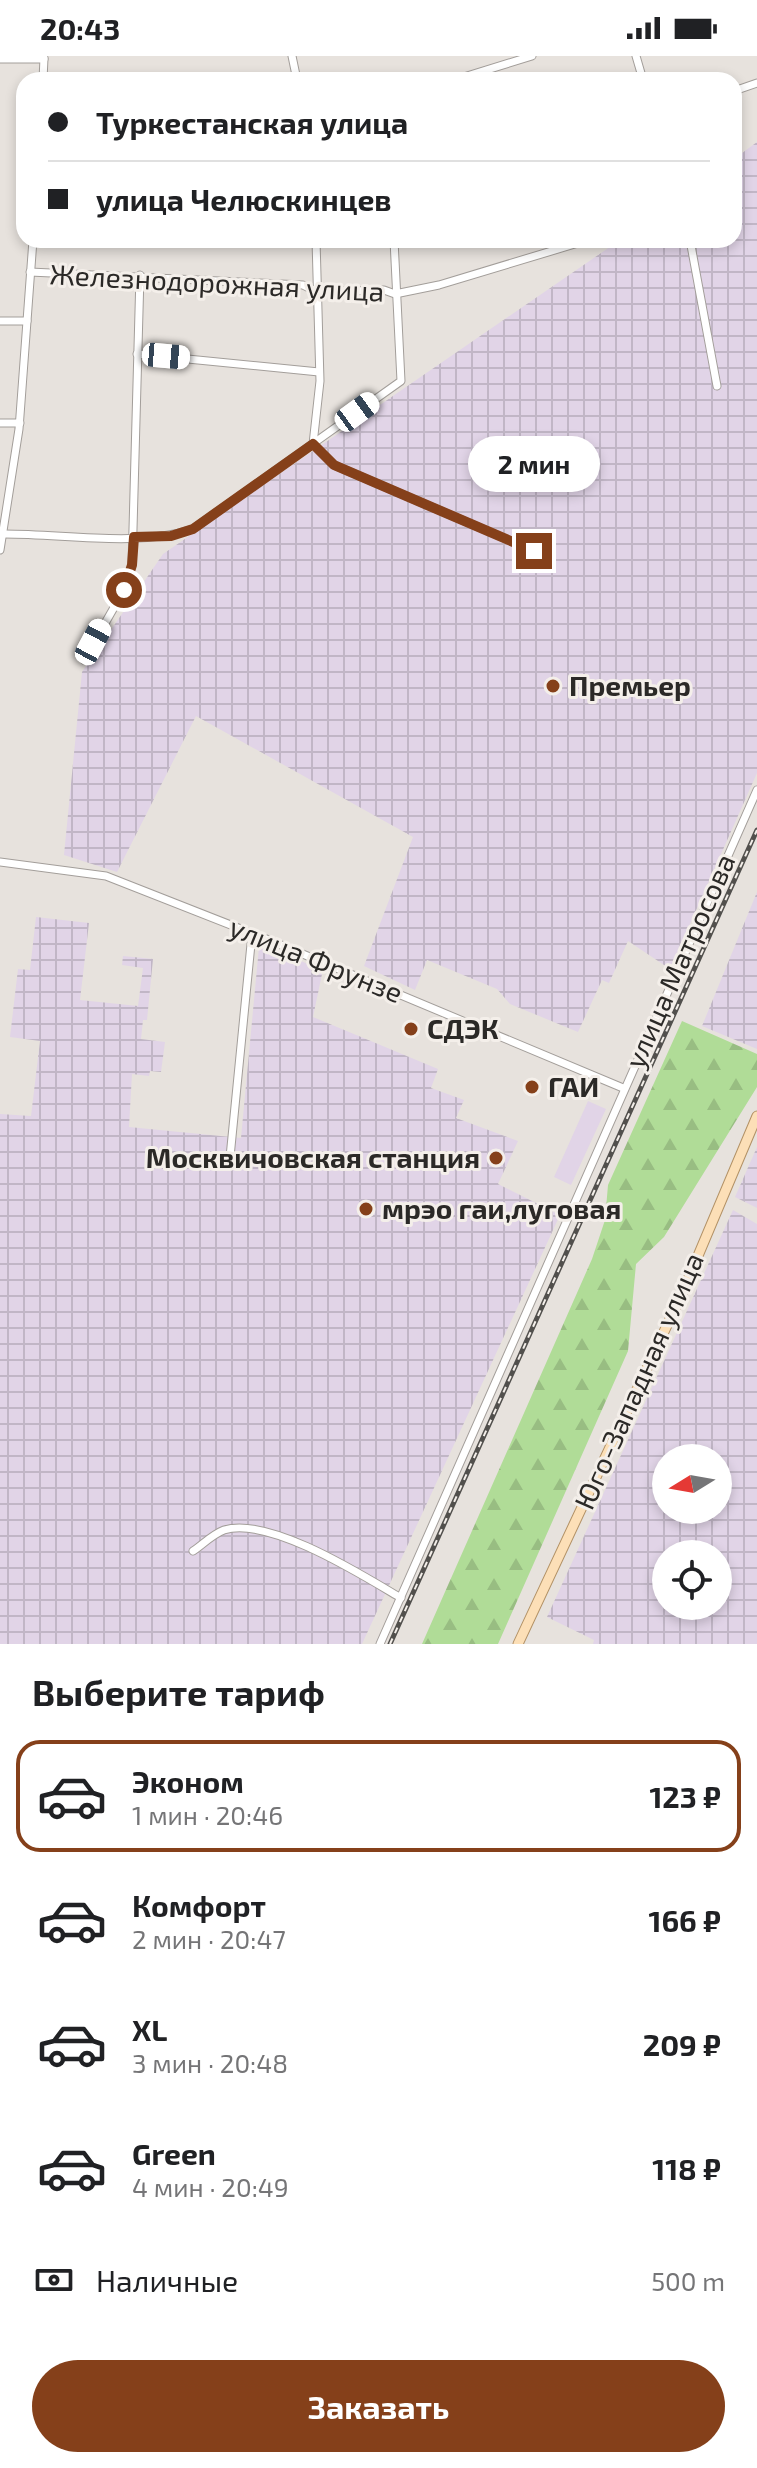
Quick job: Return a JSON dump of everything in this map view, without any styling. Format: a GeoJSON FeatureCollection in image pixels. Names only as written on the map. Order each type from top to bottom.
{"type":"FeatureCollection","features":[{"type":"Feature","properties":{"kind":"main road","name":"Юго-Западная улица"},"geometry":{"type":"LineString","coordinates":[[518,1644],[684,1289],[757,1116]]}},
{"type":"Feature","properties":{"kind":"street"},"geometry":{"type":"LineString","coordinates":[[480,72],[532,56]]}},
{"type":"Feature","properties":{"kind":"street"},"geometry":{"type":"LineString","coordinates":[[0,59],[44,58]]}},
{"type":"Feature","properties":{"kind":"street"},"geometry":{"type":"LineString","coordinates":[[0,550],[20,423],[32,248]]}},
{"type":"Feature","properties":{"kind":"street"},"geometry":{"type":"LineString","coordinates":[[316,248],[319,372],[313,444],[334,465],[534,551]]}},
{"type":"Feature","properties":{"kind":"street"},"geometry":{"type":"LineString","coordinates":[[1,534],[134,537],[171,536],[193,529],[401,381],[394,248]]}},
{"type":"Feature","properties":{"kind":"street","name":"Железнодорожная улица"},"geometry":{"type":"LineString","coordinates":[[30,272],[140,275],[303,285],[317,292],[384,290],[395,294],[439,285],[562,248]]}},
{"type":"Feature","properties":{"kind":"street"},"geometry":{"type":"LineString","coordinates":[[691,248],[717,386]]}},
{"type":"Feature","properties":{"kind":"street"},"geometry":{"type":"LineString","coordinates":[[84,660],[124,590],[132,565],[140,275]]}},
{"type":"Feature","properties":{"kind":"street"},"geometry":{"type":"LineString","coordinates":[[0,321],[27,321]]}},
{"type":"Feature","properties":{"kind":"street"},"geometry":{"type":"LineString","coordinates":[[137,354],[319,372]]}},
{"type":"Feature","properties":{"kind":"street"},"geometry":{"type":"LineString","coordinates":[[0,423],[20,423]]}},
{"type":"Feature","properties":{"kind":"street","name":"улица Матросова"},"geometry":{"type":"LineString","coordinates":[[380,1644],[757,790]]}},
{"type":"Feature","properties":{"kind":"street","name":"улица Фрунзе"},"geometry":{"type":"LineString","coordinates":[[0,862],[106,876],[623,1088]]}},
{"type":"Feature","properties":{"kind":"street"},"geometry":{"type":"LineString","coordinates":[[230,1157],[252,934]]}},
{"type":"Feature","properties":{"kind":"street"},"geometry":{"type":"LineString","coordinates":[[193,1551],[221,1531],[243,1527],[281,1537],[345,1564],[401,1598]]}},
{"type":"Feature","properties":{"kind":"shaded area"},"geometry":{"type":"Polygon","coordinates":[[[757,142],[757,773],[670,969],[628,941],[609,983],[602,980],[578,1032],[510,1004],[497,989],[427,960],[415,990],[364,966],[413,837],[196,716],[117,872],[64,855],[82,672],[163,554],[608,248],[742,248],[742,153],[757,142]]]}},
{"type":"Feature","properties":{"kind":"shaded area"},"geometry":{"type":"Polygon","coordinates":[[[757,892],[757,1049],[702,1026],[757,892]]]}},
{"type":"Feature","properties":{"kind":"shaded area"},"geometry":{"type":"Polygon","coordinates":[[[36,917],[89,923],[80,1000],[138,1006],[143,968],[122,965],[123,956],[153,959],[147,1020],[143,1020],[141,1039],[165,1042],[161,1072],[150,1071],[149,1076],[132,1074],[129,1127],[241,1138],[259,947],[273,948],[322,974],[313,1017],[438,1069],[431,1088],[464,1100],[456,1118],[518,1141],[498,1184],[560,1215],[362,1644],[0,1644],[0,1114],[31,1116],[40,1041],[10,1037],[18,969],[30,970],[36,917]]]}},
{"type":"Feature","properties":{"kind":"shaded area"},"geometry":{"type":"Polygon","coordinates":[[[588,1101],[606,1109],[571,1185],[554,1177],[588,1101]]]}},
{"type":"Feature","properties":{"kind":"shaded area"},"geometry":{"type":"Polygon","coordinates":[[[757,1147],[757,1208],[735,1197],[757,1147]]]}},
{"type":"Feature","properties":{"kind":"shaded area"},"geometry":{"type":"Polygon","coordinates":[[[733,1210],[757,1224],[757,1644],[593,1644],[594,1640],[547,1617],[733,1210]]]}},
{"type":"Feature","properties":{"kind":"green space"},"geometry":{"type":"Polygon","coordinates":[[[682,1021],[757,1054],[757,1087],[664,1237],[636,1264],[628,1351],[498,1644],[422,1644],[592,1259],[605,1220],[608,1185],[682,1021]]]}},
{"type":"Feature","properties":{"kind":"railway"},"geometry":{"type":"LineString","coordinates":[[390,1644],[757,830]]}},
{"type":"Feature","properties":{"kind":"place","name":"Премьер"},"geometry":{"type":"Point","coordinates":[553,686]}},
{"type":"Feature","properties":{"kind":"place","name":"СДЭК"},"geometry":{"type":"Point","coordinates":[411,1029]}},
{"type":"Feature","properties":{"kind":"place","name":"ГАИ"},"geometry":{"type":"Point","coordinates":[532,1087]}},
{"type":"Feature","properties":{"kind":"place","name":"Москвичовская станция"},"geometry":{"type":"Point","coordinates":[496,1158]}},
{"type":"Feature","properties":{"kind":"place","name":"мрэо гаи,луговая"},"geometry":{"type":"Point","coordinates":[366,1209]}},
{"type":"Feature","properties":{"kind":"route"},"geometry":{"type":"LineString","coordinates":[[124,590],[132,565],[134,537],[171,536],[193,529],[313,444],[334,465],[534,551]]}}]}
